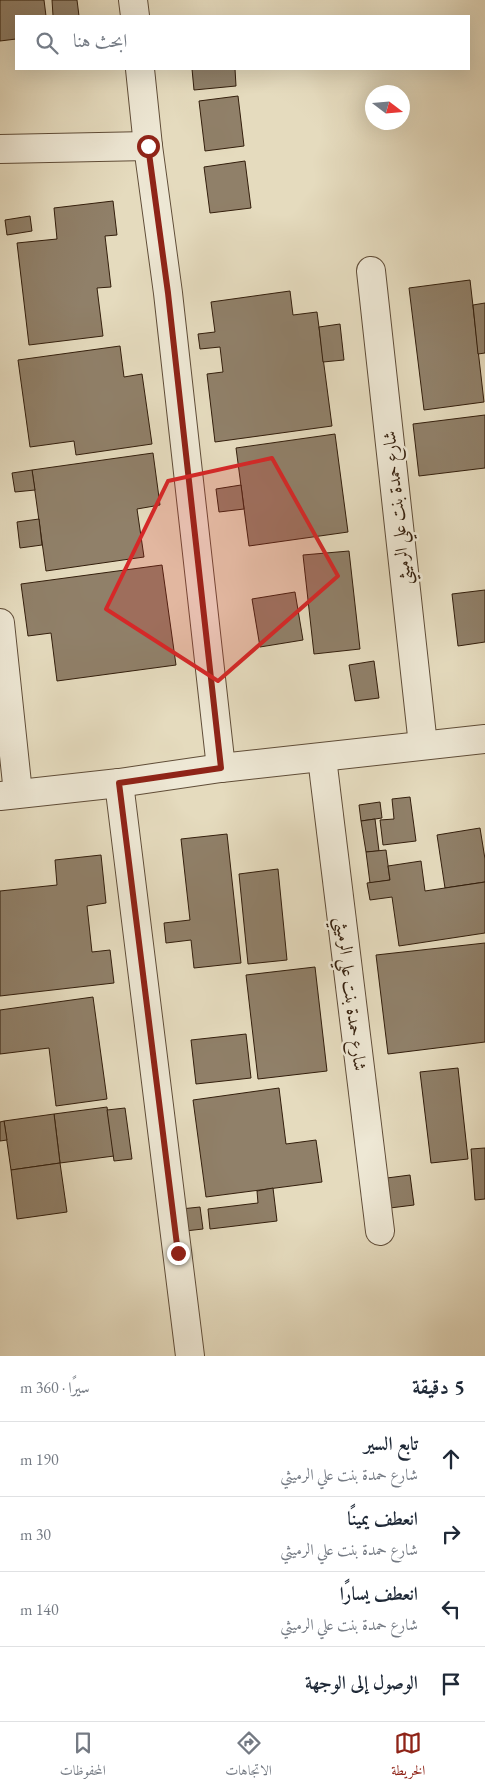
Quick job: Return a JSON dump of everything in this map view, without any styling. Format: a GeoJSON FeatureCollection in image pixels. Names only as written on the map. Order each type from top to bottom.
{"type":"FeatureCollection","features":[{"type":"Feature","properties":{"kind":"street"},"geometry":{"type":"LineString","coordinates":[[133,0],[135,15]]}},
{"type":"Feature","properties":{"kind":"street"},"geometry":{"type":"LineString","coordinates":[[140,70],[148,146],[168,293],[221,768]]}},
{"type":"Feature","properties":{"kind":"street"},"geometry":{"type":"LineString","coordinates":[[0,150],[148,146]]}},
{"type":"Feature","properties":{"kind":"street","name":"شارع حمدة بنت علي الرميثي"},"geometry":{"type":"LineString","coordinates":[[371,271],[423,745]]}},
{"type":"Feature","properties":{"kind":"street"},"geometry":{"type":"LineString","coordinates":[[0,623],[9,794],[119,783],[221,768],[485,739]]}},
{"type":"Feature","properties":{"kind":"street","name":"شارع حمدة بنت علي الرميثي"},"geometry":{"type":"LineString","coordinates":[[322,758],[380,1230]]}},
{"type":"Feature","properties":{"kind":"street"},"geometry":{"type":"LineString","coordinates":[[119,783],[190,1356]]}},
{"type":"Feature","properties":{"kind":"highlighted area"},"geometry":{"type":"Polygon","coordinates":[[[272,458],[338,576],[218,681],[106,609],[168,481],[272,458]]]}},
{"type":"Feature","properties":{"kind":"building"},"geometry":{"type":"Polygon","coordinates":[[[0,0],[44,0],[46,15],[15,15],[15,39],[0,41],[0,0]]]}},
{"type":"Feature","properties":{"kind":"building"},"geometry":{"type":"Polygon","coordinates":[[[52,0],[77,0],[79,15],[53,15],[52,0]]]}},
{"type":"Feature","properties":{"kind":"building"},"geometry":{"type":"Polygon","coordinates":[[[192,70],[235,70],[236,86],[194,90],[192,70]]]}},
{"type":"Feature","properties":{"kind":"building"},"geometry":{"type":"Polygon","coordinates":[[[238,96],[244,146],[205,151],[199,101],[238,96]]]}},
{"type":"Feature","properties":{"kind":"building"},"geometry":{"type":"Polygon","coordinates":[[[245,161],[251,208],[210,213],[204,167],[245,161]]]}},
{"type":"Feature","properties":{"kind":"building"},"geometry":{"type":"Polygon","coordinates":[[[113,201],[117,235],[105,236],[111,287],[97,288],[103,336],[29,345],[17,243],[57,239],[54,208],[113,201]]]}},
{"type":"Feature","properties":{"kind":"building"},"geometry":{"type":"Polygon","coordinates":[[[30,216],[32,231],[7,235],[5,220],[30,216]]]}},
{"type":"Feature","properties":{"kind":"building"},"geometry":{"type":"Polygon","coordinates":[[[470,280],[484,402],[424,410],[409,288],[470,280]]]}},
{"type":"Feature","properties":{"kind":"building"},"geometry":{"type":"Polygon","coordinates":[[[290,291],[293,315],[317,312],[332,426],[215,442],[207,374],[223,372],[220,347],[200,349],[198,334],[215,332],[211,302],[290,291]]]}},
{"type":"Feature","properties":{"kind":"building"},"geometry":{"type":"Polygon","coordinates":[[[485,303],[485,353],[478,354],[473,305],[485,303]]]}},
{"type":"Feature","properties":{"kind":"building"},"geometry":{"type":"Polygon","coordinates":[[[340,324],[344,360],[323,362],[319,327],[340,324]]]}},
{"type":"Feature","properties":{"kind":"building"},"geometry":{"type":"Polygon","coordinates":[[[120,346],[124,377],[142,374],[152,444],[76,455],[74,441],[30,447],[18,360],[120,346]]]}},
{"type":"Feature","properties":{"kind":"building"},"geometry":{"type":"Polygon","coordinates":[[[485,415],[485,468],[419,476],[413,424],[485,415]]]}},
{"type":"Feature","properties":{"kind":"building"},"geometry":{"type":"Polygon","coordinates":[[[335,434],[348,532],[249,546],[236,448],[335,434]]]}},
{"type":"Feature","properties":{"kind":"building"},"geometry":{"type":"Polygon","coordinates":[[[153,453],[160,505],[137,509],[144,557],[46,571],[32,470],[153,453]]]}},
{"type":"Feature","properties":{"kind":"building"},"geometry":{"type":"Polygon","coordinates":[[[32,470],[35,490],[15,492],[12,473],[32,470]]]}},
{"type":"Feature","properties":{"kind":"building"},"geometry":{"type":"Polygon","coordinates":[[[241,485],[244,509],[219,512],[216,489],[241,485]]]}},
{"type":"Feature","properties":{"kind":"building"},"geometry":{"type":"Polygon","coordinates":[[[39,519],[42,545],[20,548],[17,522],[39,519]]]}},
{"type":"Feature","properties":{"kind":"building"},"geometry":{"type":"Polygon","coordinates":[[[349,551],[360,649],[314,654],[303,555],[349,551]]]}},
{"type":"Feature","properties":{"kind":"building"},"geometry":{"type":"Polygon","coordinates":[[[162,565],[176,665],[57,681],[51,633],[28,636],[21,584],[162,565]]]}},
{"type":"Feature","properties":{"kind":"building"},"geometry":{"type":"Polygon","coordinates":[[[485,590],[485,642],[458,646],[452,594],[485,590]]]}},
{"type":"Feature","properties":{"kind":"building"},"geometry":{"type":"Polygon","coordinates":[[[295,592],[303,640],[260,647],[252,599],[295,592]]]}},
{"type":"Feature","properties":{"kind":"building"},"geometry":{"type":"Polygon","coordinates":[[[374,661],[379,698],[355,701],[349,665],[374,661]]]}},
{"type":"Feature","properties":{"kind":"building"},"geometry":{"type":"Polygon","coordinates":[[[410,797],[416,841],[383,845],[380,820],[394,819],[392,799],[410,797]]]}},
{"type":"Feature","properties":{"kind":"building"},"geometry":{"type":"Polygon","coordinates":[[[380,802],[382,818],[361,821],[359,805],[380,802]]]}},
{"type":"Feature","properties":{"kind":"building"},"geometry":{"type":"Polygon","coordinates":[[[375,819],[379,851],[366,852],[361,821],[375,819]]]}},
{"type":"Feature","properties":{"kind":"building"},"geometry":{"type":"Polygon","coordinates":[[[480,828],[485,859],[485,882],[445,888],[437,835],[480,828]]]}},
{"type":"Feature","properties":{"kind":"building"},"geometry":{"type":"Polygon","coordinates":[[[227,834],[241,963],[194,968],[191,940],[166,943],[164,923],[190,920],[181,839],[227,834]]]}},
{"type":"Feature","properties":{"kind":"building"},"geometry":{"type":"Polygon","coordinates":[[[386,850],[390,880],[370,883],[366,852],[386,850]]]}},
{"type":"Feature","properties":{"kind":"building"},"geometry":{"type":"Polygon","coordinates":[[[101,855],[106,903],[87,906],[92,952],[110,950],[114,983],[0,996],[0,891],[57,885],[55,860],[101,855]]]}},
{"type":"Feature","properties":{"kind":"building"},"geometry":{"type":"Polygon","coordinates":[[[421,861],[425,891],[485,882],[485,933],[399,946],[392,897],[370,900],[367,883],[390,880],[388,866],[421,861]]]}},
{"type":"Feature","properties":{"kind":"building"},"geometry":{"type":"Polygon","coordinates":[[[278,869],[287,960],[248,964],[239,874],[278,869]]]}},
{"type":"Feature","properties":{"kind":"building"},"geometry":{"type":"Polygon","coordinates":[[[485,943],[485,1042],[388,1054],[376,955],[485,943]]]}},
{"type":"Feature","properties":{"kind":"building"},"geometry":{"type":"Polygon","coordinates":[[[315,967],[327,1071],[258,1079],[246,975],[315,967]]]}},
{"type":"Feature","properties":{"kind":"building"},"geometry":{"type":"Polygon","coordinates":[[[93,997],[107,1099],[56,1106],[49,1048],[0,1054],[0,1010],[93,997]]]}},
{"type":"Feature","properties":{"kind":"building"},"geometry":{"type":"Polygon","coordinates":[[[246,1034],[251,1078],[196,1084],[191,1040],[246,1034]]]}},
{"type":"Feature","properties":{"kind":"building"},"geometry":{"type":"Polygon","coordinates":[[[458,1068],[468,1159],[431,1163],[420,1072],[458,1068]]]}},
{"type":"Feature","properties":{"kind":"building"},"geometry":{"type":"Polygon","coordinates":[[[279,1088],[286,1144],[316,1140],[322,1182],[206,1197],[193,1100],[279,1088]]]}},
{"type":"Feature","properties":{"kind":"building"},"geometry":{"type":"Polygon","coordinates":[[[107,1107],[114,1156],[60,1163],[54,1114],[107,1107]]]}},
{"type":"Feature","properties":{"kind":"building"},"geometry":{"type":"Polygon","coordinates":[[[125,1108],[132,1159],[114,1161],[107,1110],[125,1108]]]}},
{"type":"Feature","properties":{"kind":"building"},"geometry":{"type":"Polygon","coordinates":[[[54,1114],[60,1163],[11,1170],[4,1121],[54,1114]]]}},
{"type":"Feature","properties":{"kind":"building"},"geometry":{"type":"Polygon","coordinates":[[[4,1121],[7,1140],[0,1141],[0,1122],[4,1121]]]}},
{"type":"Feature","properties":{"kind":"building"},"geometry":{"type":"Polygon","coordinates":[[[485,1148],[485,1199],[475,1200],[471,1149],[485,1148]]]}},
{"type":"Feature","properties":{"kind":"building"},"geometry":{"type":"Polygon","coordinates":[[[60,1163],[67,1212],[17,1219],[11,1170],[60,1163]]]}},
{"type":"Feature","properties":{"kind":"building"},"geometry":{"type":"Polygon","coordinates":[[[410,1175],[414,1205],[390,1208],[387,1178],[410,1175]]]}},
{"type":"Feature","properties":{"kind":"building"},"geometry":{"type":"Polygon","coordinates":[[[273,1188],[277,1221],[210,1229],[208,1209],[258,1203],[257,1191],[273,1188]]]}},
{"type":"Feature","properties":{"kind":"building"},"geometry":{"type":"Polygon","coordinates":[[[200,1207],[203,1229],[185,1231],[181,1209],[200,1207]]]}},
{"type":"Feature","properties":{"kind":"route"},"geometry":{"type":"LineString","coordinates":[[148,146],[168,293],[221,768],[119,783],[178,1253]]}}]}
